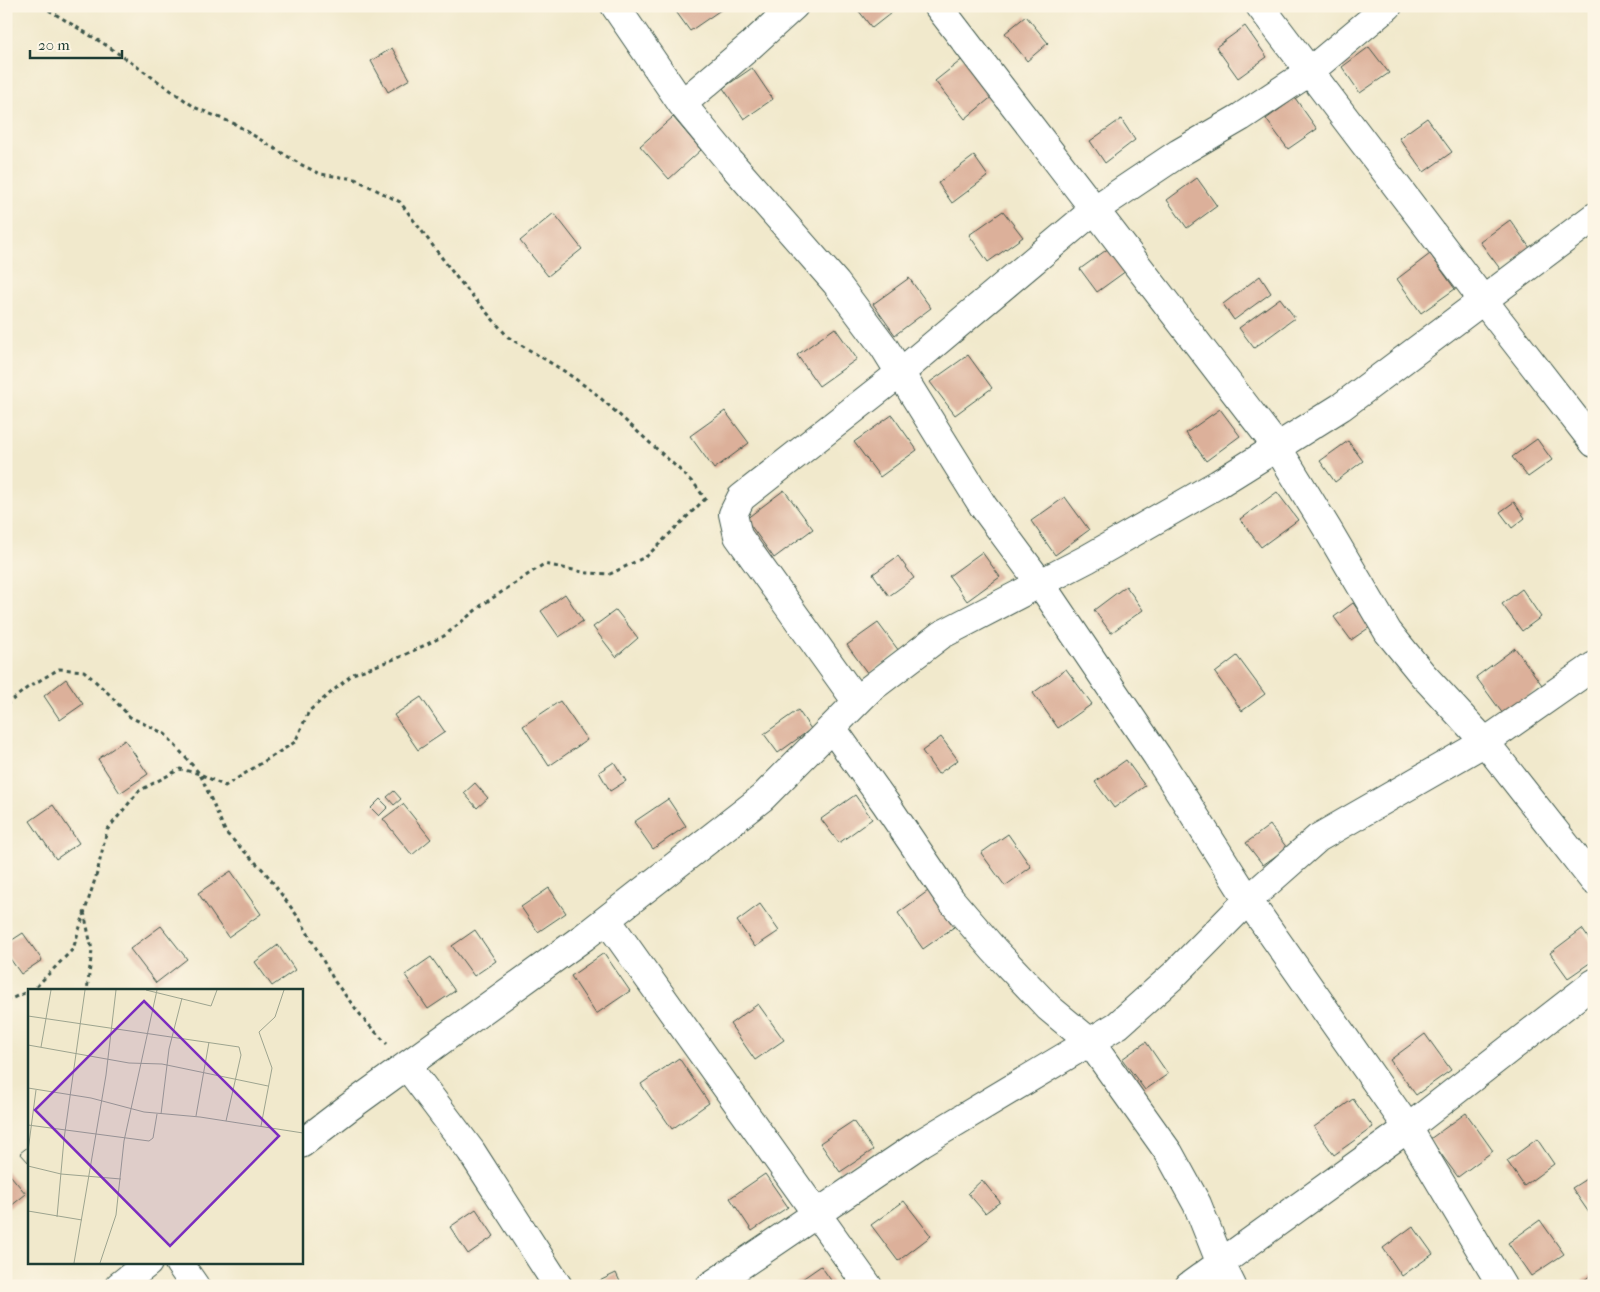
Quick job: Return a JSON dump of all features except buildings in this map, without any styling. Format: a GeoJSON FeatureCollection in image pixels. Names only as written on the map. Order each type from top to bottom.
{"type":"FeatureCollection","features":[{"type":"Feature","properties":{"kind":"street"},"geometry":{"type":"LineString","coordinates":[[616,6],[682,104],[836,283],[884,347],[983,506],[1040,583],[1157,756],[1248,900],[1408,1128],[1502,1286]]}},
{"type":"Feature","properties":{"kind":"street"},"geometry":{"type":"LineString","coordinates":[[682,104],[794,6]]}},
{"type":"Feature","properties":{"kind":"street"},"geometry":{"type":"LineString","coordinates":[[938,6],[1277,447],[1388,632],[1423,675],[1485,742],[1594,881]]}},
{"type":"Feature","properties":{"kind":"street"},"geometry":{"type":"LineString","coordinates":[[1260,6],[1594,443]]}},
{"type":"Feature","properties":{"kind":"street"},"geometry":{"type":"LineString","coordinates":[[857,702],[738,536],[733,514],[741,498],[900,373],[1094,210],[1179,152],[1241,117],[1309,72],[1388,6]]}},
{"type":"Feature","properties":{"kind":"street"},"geometry":{"type":"LineString","coordinates":[[302,1143],[606,920],[762,798],[870,689],[941,635],[1087,559],[1218,484],[1341,407],[1594,217]]}},
{"type":"Feature","properties":{"kind":"street"},"geometry":{"type":"LineString","coordinates":[[710,1286],[921,1143],[1118,1025],[1174,975],[1248,900],[1318,838],[1485,742],[1594,666]]}},
{"type":"Feature","properties":{"kind":"street"},"geometry":{"type":"LineString","coordinates":[[832,728],[951,900],[994,950],[1049,1008],[1090,1042],[1169,1153],[1197,1204],[1226,1275]]}},
{"type":"Feature","properties":{"kind":"street"},"geometry":{"type":"LineString","coordinates":[[606,920],[868,1286]]}},
{"type":"Feature","properties":{"kind":"street"},"geometry":{"type":"LineString","coordinates":[[1190,1286],[1226,1275],[1408,1128],[1594,983]]}},
{"type":"Feature","properties":{"kind":"street"},"geometry":{"type":"LineString","coordinates":[[406,1066],[471,1151],[558,1286]]}},
{"type":"Feature","properties":{"kind":"street"},"geometry":{"type":"LineString","coordinates":[[119,1286],[147,1264]]}},
{"type":"Feature","properties":{"kind":"street"},"geometry":{"type":"LineString","coordinates":[[181,1264],[195,1286]]}},
{"type":"Feature","properties":{"kind":"path"},"geometry":{"type":"LineString","coordinates":[[42,6],[109,47],[196,108],[235,124],[300,164],[320,174],[355,179],[400,202],[457,278],[508,336],[564,370],[595,393],[681,471],[696,486],[705,499],[733,514]]}},
{"type":"Feature","properties":{"kind":"path"},"geometry":{"type":"LineString","coordinates":[[34,989],[72,949],[97,873],[106,830],[139,791],[180,769],[200,774],[225,786],[295,742],[309,711],[353,674],[400,657],[444,636],[482,605],[544,564],[588,573],[610,574],[647,556],[705,499]]}},
{"type":"Feature","properties":{"kind":"path"},"geometry":{"type":"LineString","coordinates":[[6,705],[27,688],[59,669],[84,672],[108,693],[130,718],[165,734],[200,774],[226,833],[265,872],[302,921],[335,982],[366,1022],[406,1066]]}},
{"type":"Feature","properties":{"kind":"path"},"geometry":{"type":"LineString","coordinates":[[84,912],[92,950],[87,989]]}},
{"type":"Feature","properties":{"kind":"path"},"geometry":{"type":"LineString","coordinates":[[6,1001],[28,991]]}}]}
